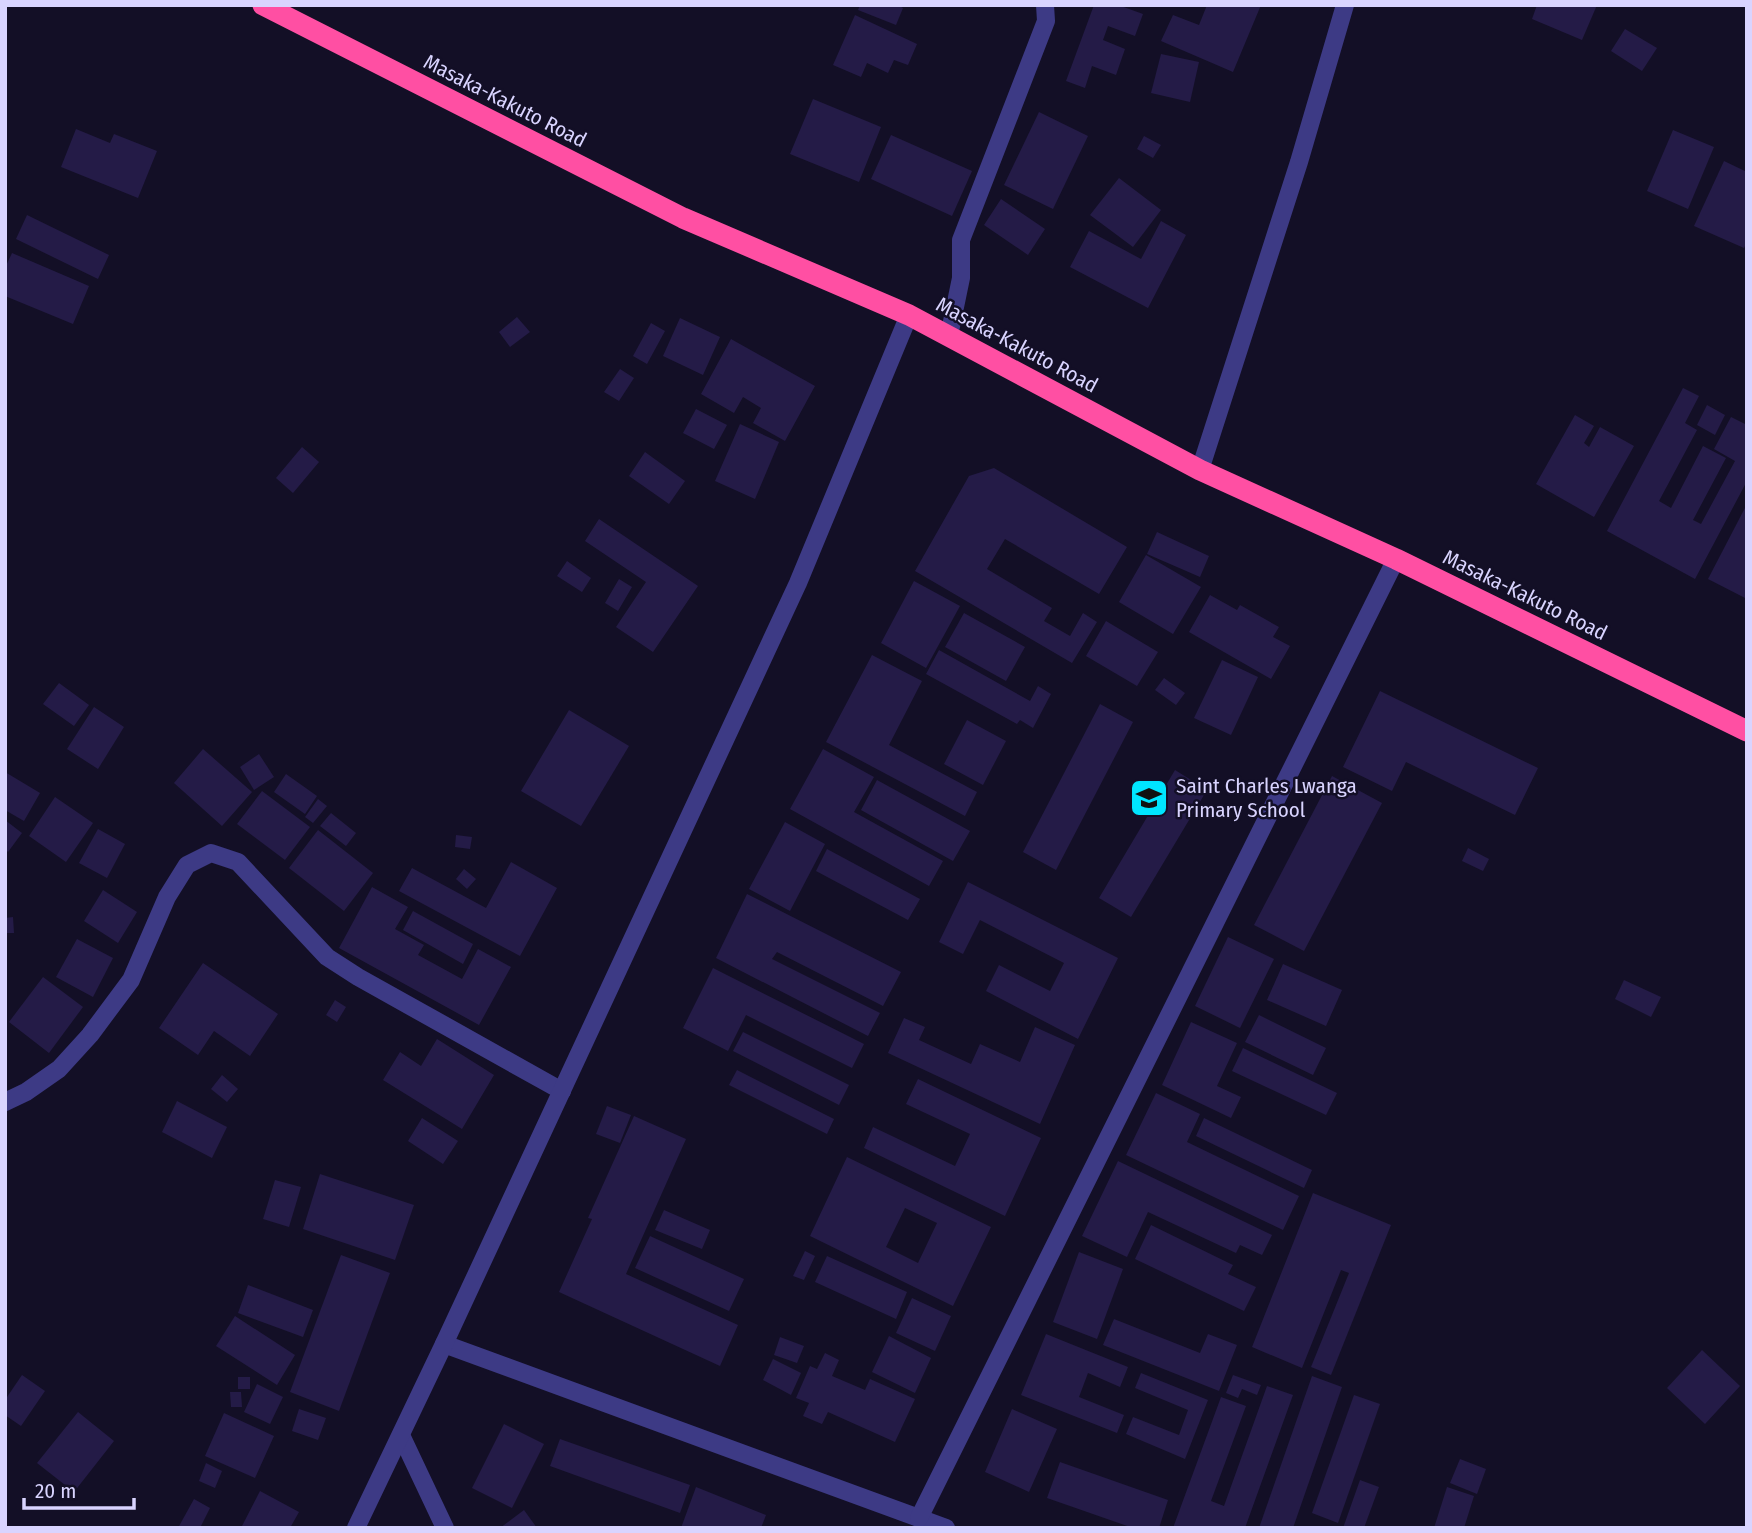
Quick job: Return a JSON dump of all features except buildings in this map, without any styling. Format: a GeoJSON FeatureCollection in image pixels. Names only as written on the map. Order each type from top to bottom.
{"type":"FeatureCollection","features":[{"type":"Feature","properties":{"kind":"highway","name":"Masaka-Kakuto Road"},"geometry":{"type":"LineString","coordinates":[[263,5],[683,218],[909,315],[1200,470],[1396,559],[1747,731]]}},
{"type":"Feature","properties":{"kind":"street"},"geometry":{"type":"LineString","coordinates":[[949,336],[961,278],[961,240],[1046,21],[1045,5]]}},
{"type":"Feature","properties":{"kind":"street"},"geometry":{"type":"LineString","coordinates":[[1200,470],[1300,162],[1341,6]]}},
{"type":"Feature","properties":{"kind":"street"},"geometry":{"type":"LineString","coordinates":[[356,1528],[799,583],[909,315]]}},
{"type":"Feature","properties":{"kind":"street"},"geometry":{"type":"LineString","coordinates":[[919,1518],[1396,559]]}},
{"type":"Feature","properties":{"kind":"street"},"geometry":{"type":"LineString","coordinates":[[5,1102],[26,1092],[59,1069],[90,1035],[131,980],[167,897],[187,865],[211,853],[238,862],[327,957],[562,1091]]}},
{"type":"Feature","properties":{"kind":"street"},"geometry":{"type":"LineString","coordinates":[[444,1344],[946,1528]]}},
{"type":"Feature","properties":{"kind":"street"},"geometry":{"type":"LineString","coordinates":[[401,1435],[445,1528]]}},
{"type":"Feature","properties":{"kind":"place","name":"Saint Charles Lwanga Primary School"},"geometry":{"type":"Point","coordinates":[1149,798]}}]}
